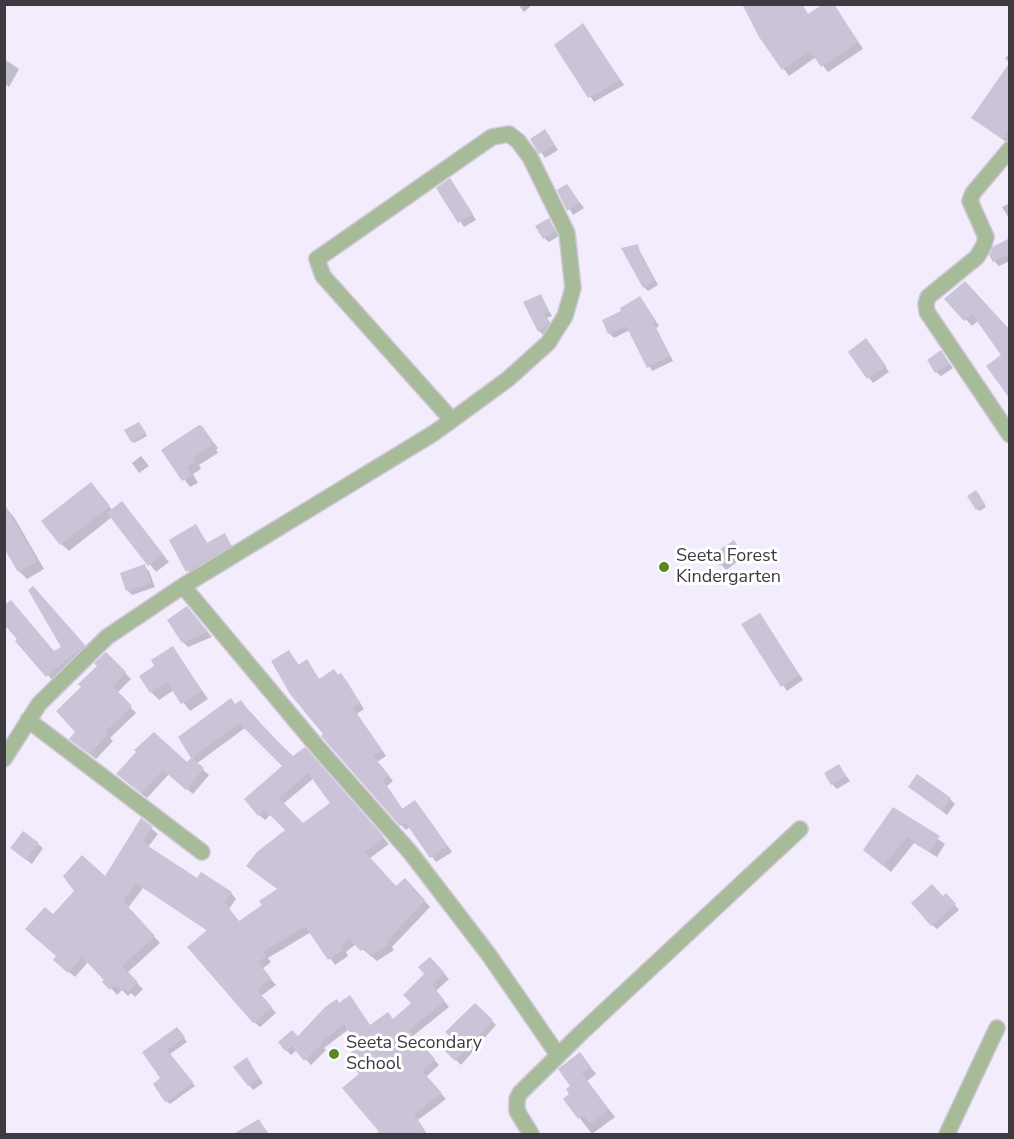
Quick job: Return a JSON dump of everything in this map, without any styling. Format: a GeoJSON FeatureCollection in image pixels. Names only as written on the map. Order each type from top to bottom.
{"type":"FeatureCollection","features":[{"type":"Feature","properties":{"kind":"street"},"geometry":{"type":"LineString","coordinates":[[4,759],[39,705],[68,673],[107,637],[183,586],[452,420],[508,379],[548,343],[566,316],[573,288],[567,233],[530,157],[518,141],[509,134],[492,137],[317,259],[323,276],[452,420]]}},
{"type":"Feature","properties":{"kind":"street"},"geometry":{"type":"LineString","coordinates":[[1010,149],[973,193],[969,201],[986,237],[984,245],[977,257],[928,297],[926,304],[927,312],[1010,435]]}},
{"type":"Feature","properties":{"kind":"street"},"geometry":{"type":"LineString","coordinates":[[183,586],[320,750],[410,852],[489,955],[558,1055]]}},
{"type":"Feature","properties":{"kind":"street"},"geometry":{"type":"LineString","coordinates":[[28,720],[202,852]]}},
{"type":"Feature","properties":{"kind":"street"},"geometry":{"type":"LineString","coordinates":[[531,1134],[517,1111],[517,1099],[558,1055],[800,829]]}},
{"type":"Feature","properties":{"kind":"street"},"geometry":{"type":"LineString","coordinates":[[947,1134],[997,1028]]}},
{"type":"Feature","properties":{"kind":"building"},"geometry":{"type":"Polygon","coordinates":[[[742,4],[802,4],[808,14],[823,4],[834,4],[858,42],[821,67],[810,51],[782,70],[759,37],[742,4]]]}},
{"type":"Feature","properties":{"kind":"building"},"geometry":{"type":"Polygon","coordinates":[[[583,23],[620,80],[588,98],[554,45],[583,23]]]}},
{"type":"Feature","properties":{"kind":"building"},"geometry":{"type":"Polygon","coordinates":[[[1010,62],[1010,128],[1002,139],[971,118],[1010,62]]]}},
{"type":"Feature","properties":{"kind":"building"},"geometry":{"type":"Polygon","coordinates":[[[545,129],[555,145],[539,154],[530,139],[545,129]]]}},
{"type":"Feature","properties":{"kind":"building"},"geometry":{"type":"Polygon","coordinates":[[[450,178],[473,214],[458,223],[436,188],[450,178]]]}},
{"type":"Feature","properties":{"kind":"building"},"geometry":{"type":"Polygon","coordinates":[[[567,184],[580,203],[567,211],[557,190],[567,184]]]}},
{"type":"Feature","properties":{"kind":"building"},"geometry":{"type":"Polygon","coordinates":[[[549,218],[555,231],[543,239],[535,226],[549,218]]]}},
{"type":"Feature","properties":{"kind":"building"},"geometry":{"type":"Polygon","coordinates":[[[1010,238],[1010,253],[993,262],[989,255],[994,246],[1010,238]]]}},
{"type":"Feature","properties":{"kind":"building"},"geometry":{"type":"Polygon","coordinates":[[[638,244],[641,256],[655,281],[643,288],[621,248],[638,244]]]}},
{"type":"Feature","properties":{"kind":"building"},"geometry":{"type":"Polygon","coordinates":[[[965,281],[1010,330],[1010,399],[986,366],[1001,355],[972,314],[964,321],[944,299],[965,281]]]}},
{"type":"Feature","properties":{"kind":"building"},"geometry":{"type":"Polygon","coordinates":[[[541,294],[549,312],[544,314],[550,322],[538,332],[523,302],[541,294]]]}},
{"type":"Feature","properties":{"kind":"building"},"geometry":{"type":"Polygon","coordinates":[[[640,296],[656,321],[653,323],[669,356],[647,368],[626,326],[608,334],[602,320],[621,311],[620,308],[640,296]]]}},
{"type":"Feature","properties":{"kind":"building"},"geometry":{"type":"Polygon","coordinates":[[[866,338],[886,366],[867,379],[848,352],[866,338]]]}},
{"type":"Feature","properties":{"kind":"building"},"geometry":{"type":"Polygon","coordinates":[[[941,350],[949,363],[935,373],[927,360],[941,350]]]}},
{"type":"Feature","properties":{"kind":"building"},"geometry":{"type":"Polygon","coordinates":[[[139,422],[146,433],[131,442],[124,430],[139,422]]]}},
{"type":"Feature","properties":{"kind":"building"},"geometry":{"type":"Polygon","coordinates":[[[199,425],[212,440],[210,442],[212,445],[193,458],[195,461],[187,467],[192,475],[182,481],[161,450],[199,425]]]}},
{"type":"Feature","properties":{"kind":"building"},"geometry":{"type":"Polygon","coordinates":[[[91,482],[110,506],[60,545],[41,521],[91,482]]]}},
{"type":"Feature","properties":{"kind":"building"},"geometry":{"type":"Polygon","coordinates":[[[976,490],[985,504],[976,510],[967,496],[976,490]]]}},
{"type":"Feature","properties":{"kind":"building"},"geometry":{"type":"Polygon","coordinates":[[[122,501],[163,554],[148,566],[107,513],[122,501]]]}},
{"type":"Feature","properties":{"kind":"building"},"geometry":{"type":"Polygon","coordinates":[[[4,503],[37,561],[18,572],[4,548],[4,503]]]}},
{"type":"Feature","properties":{"kind":"building"},"geometry":{"type":"Polygon","coordinates":[[[196,524],[207,543],[225,533],[231,545],[186,572],[169,540],[196,524]]]}},
{"type":"Feature","properties":{"kind":"building"},"geometry":{"type":"Polygon","coordinates":[[[734,540],[741,551],[720,566],[712,555],[734,540]]]}},
{"type":"Feature","properties":{"kind":"building"},"geometry":{"type":"Polygon","coordinates":[[[145,564],[151,583],[126,591],[120,573],[145,564]]]}},
{"type":"Feature","properties":{"kind":"building"},"geometry":{"type":"Polygon","coordinates":[[[33,586],[85,645],[46,677],[15,641],[17,639],[4,624],[4,606],[11,600],[54,651],[61,647],[28,590],[33,586]]]}},
{"type":"Feature","properties":{"kind":"building"},"geometry":{"type":"Polygon","coordinates":[[[187,606],[208,632],[182,643],[167,620],[187,606]]]}},
{"type":"Feature","properties":{"kind":"building"},"geometry":{"type":"Polygon","coordinates":[[[760,613],[799,675],[781,687],[741,624],[760,613]]]}},
{"type":"Feature","properties":{"kind":"building"},"geometry":{"type":"Polygon","coordinates":[[[173,646],[202,691],[181,704],[167,682],[150,693],[139,676],[154,666],[151,660],[173,646]]]}},
{"type":"Feature","properties":{"kind":"building"},"geometry":{"type":"Polygon","coordinates":[[[289,650],[298,665],[307,659],[319,679],[334,669],[338,675],[341,673],[360,703],[353,708],[382,750],[373,756],[389,775],[383,780],[402,809],[415,800],[447,846],[430,858],[405,822],[400,826],[321,736],[323,734],[290,694],[271,661],[289,650]]]}},
{"type":"Feature","properties":{"kind":"building"},"geometry":{"type":"Polygon","coordinates":[[[106,652],[126,672],[113,686],[132,706],[105,732],[108,734],[89,754],[69,739],[75,732],[56,711],[81,687],[78,684],[97,666],[94,663],[106,652]]]}},
{"type":"Feature","properties":{"kind":"building"},"geometry":{"type":"Polygon","coordinates":[[[231,698],[235,704],[241,700],[253,717],[293,756],[305,747],[384,837],[365,852],[396,886],[405,878],[425,900],[387,941],[389,944],[370,956],[365,948],[361,951],[349,939],[341,946],[344,949],[328,960],[305,926],[263,952],[266,956],[258,962],[271,978],[257,990],[272,1007],[253,1023],[187,947],[207,930],[136,883],[123,901],[155,936],[122,966],[138,982],[128,992],[125,988],[121,991],[115,985],[110,990],[102,982],[104,980],[82,957],[68,973],[53,960],[56,956],[25,929],[45,907],[53,914],[74,891],[63,876],[82,855],[105,876],[141,818],[153,827],[142,842],[197,878],[201,872],[232,892],[224,902],[239,921],[262,905],[259,901],[277,889],[246,866],[257,852],[285,830],[265,810],[258,816],[244,799],[282,766],[239,723],[192,758],[204,768],[186,790],[163,770],[141,793],[116,774],[136,752],[134,750],[154,732],[187,762],[191,758],[178,737],[231,698]],[[308,773],[279,798],[303,823],[330,803],[308,773]]]}},
{"type":"Feature","properties":{"kind":"building"},"geometry":{"type":"Polygon","coordinates":[[[839,764],[846,776],[831,785],[824,773],[839,764]]]}},
{"type":"Feature","properties":{"kind":"building"},"geometry":{"type":"Polygon","coordinates":[[[917,774],[951,798],[942,811],[908,787],[917,774]]]}},
{"type":"Feature","properties":{"kind":"building"},"geometry":{"type":"Polygon","coordinates":[[[893,807],[940,836],[929,852],[907,837],[883,866],[863,850],[893,807]]]}},
{"type":"Feature","properties":{"kind":"building"},"geometry":{"type":"Polygon","coordinates":[[[23,831],[39,843],[26,860],[10,848],[23,831]]]}},
{"type":"Feature","properties":{"kind":"building"},"geometry":{"type":"Polygon","coordinates":[[[932,884],[943,896],[946,893],[956,904],[931,926],[911,903],[932,884]]]}},
{"type":"Feature","properties":{"kind":"building"},"geometry":{"type":"Polygon","coordinates":[[[430,957],[445,973],[432,985],[445,1001],[409,1030],[435,1059],[422,1071],[442,1093],[414,1114],[427,1134],[381,1134],[342,1088],[359,1074],[345,1058],[359,1045],[344,1024],[321,1042],[322,1044],[304,1061],[291,1045],[285,1051],[278,1042],[292,1030],[298,1036],[325,1007],[337,999],[339,1003],[350,995],[370,1025],[388,1012],[393,1019],[411,1003],[403,995],[424,974],[418,967],[430,957]]]}},
{"type":"Feature","properties":{"kind":"building"},"geometry":{"type":"Polygon","coordinates":[[[475,1003],[493,1020],[455,1061],[443,1049],[453,1039],[445,1032],[475,1003]]]}},
{"type":"Feature","properties":{"kind":"building"},"geometry":{"type":"Polygon","coordinates":[[[177,1027],[185,1037],[167,1050],[193,1082],[165,1102],[153,1084],[160,1078],[142,1052],[177,1027]]]}},
{"type":"Feature","properties":{"kind":"building"},"geometry":{"type":"Polygon","coordinates":[[[580,1052],[591,1067],[582,1073],[609,1110],[590,1124],[583,1115],[578,1119],[563,1099],[569,1094],[566,1089],[570,1086],[558,1069],[580,1052]]]}},
{"type":"Feature","properties":{"kind":"building"},"geometry":{"type":"Polygon","coordinates":[[[247,1057],[259,1078],[248,1086],[233,1067],[247,1057]]]}},
{"type":"Feature","properties":{"kind":"building"},"geometry":{"type":"Polygon","coordinates":[[[259,1119],[268,1134],[233,1134],[259,1119]]]}},
{"type":"Feature","properties":{"kind":"place","name":"Seeta Forest Kindergarten"},"geometry":{"type":"Point","coordinates":[664,567]}},
{"type":"Feature","properties":{"kind":"place","name":"Seeta Secondary School"},"geometry":{"type":"Point","coordinates":[334,1054]}}]}
